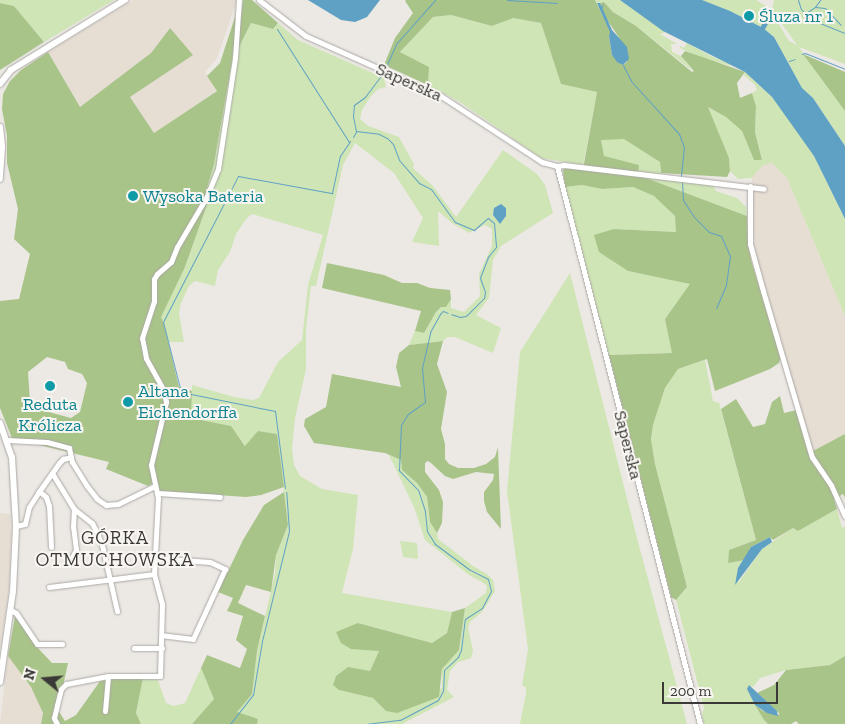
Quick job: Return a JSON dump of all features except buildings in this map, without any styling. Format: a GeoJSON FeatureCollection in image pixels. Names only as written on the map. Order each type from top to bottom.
{"type":"FeatureCollection","features":[{"type":"Feature","properties":{"kind":"main road"},"geometry":{"type":"LineString","coordinates":[[0,84],[6,74],[125,0]]}},
{"type":"Feature","properties":{"kind":"main road"},"geometry":{"type":"LineString","coordinates":[[0,89],[17,67]]}},
{"type":"Feature","properties":{"kind":"main road"},"geometry":{"type":"LineString","coordinates":[[0,127],[2,147],[0,179]]}},
{"type":"Feature","properties":{"kind":"main road"},"geometry":{"type":"LineString","coordinates":[[0,423],[7,440],[12,464],[16,526],[11,610],[0,682]]}},
{"type":"Feature","properties":{"kind":"street"},"geometry":{"type":"LineString","coordinates":[[57,724],[54,718],[61,689],[66,684],[108,676],[160,676],[162,604],[154,574],[158,493],[151,465],[166,402],[163,389],[146,358],[142,338],[154,301],[154,279],[171,262],[177,247],[214,181],[231,82],[240,0]]}},
{"type":"Feature","properties":{"kind":"street","name":"Saperska"},"geometry":{"type":"LineString","coordinates":[[259,0],[306,36],[441,96],[538,160],[557,166],[564,165],[676,177],[764,189]]}},
{"type":"Feature","properties":{"kind":"street","name":"Saperska"},"geometry":{"type":"LineString","coordinates":[[557,166],[700,724]]}},
{"type":"Feature","properties":{"kind":"street"},"geometry":{"type":"LineString","coordinates":[[750,186],[750,244],[758,276],[812,457],[831,485],[845,516]]}},
{"type":"Feature","properties":{"kind":"street"},"geometry":{"type":"LineString","coordinates":[[7,440],[47,442],[70,449],[71,457],[93,496],[104,504],[118,504],[155,486]]}},
{"type":"Feature","properties":{"kind":"street"},"geometry":{"type":"LineString","coordinates":[[16,526],[25,524],[29,507],[39,491],[63,459],[71,457]]}},
{"type":"Feature","properties":{"kind":"street"},"geometry":{"type":"LineString","coordinates":[[52,473],[74,508],[92,523],[102,545],[117,611]]}},
{"type":"Feature","properties":{"kind":"street"},"geometry":{"type":"LineString","coordinates":[[39,491],[46,497],[49,506],[51,547]]}},
{"type":"Feature","properties":{"kind":"street"},"geometry":{"type":"LineString","coordinates":[[158,493],[220,497]]}},
{"type":"Feature","properties":{"kind":"street"},"geometry":{"type":"LineString","coordinates":[[67,560],[74,556],[76,550],[73,527],[74,508]]}},
{"type":"Feature","properties":{"kind":"street"},"geometry":{"type":"LineString","coordinates":[[155,558],[210,562],[225,569],[193,639],[162,635]]}},
{"type":"Feature","properties":{"kind":"street"},"geometry":{"type":"LineString","coordinates":[[50,587],[154,574]]}},
{"type":"Feature","properties":{"kind":"street"},"geometry":{"type":"LineString","coordinates":[[11,610],[16,613],[37,644],[62,644]]}},
{"type":"Feature","properties":{"kind":"street"},"geometry":{"type":"LineString","coordinates":[[134,648],[162,648]]}},
{"type":"Feature","properties":{"kind":"street"},"geometry":{"type":"LineString","coordinates":[[105,711],[108,676]]}},
{"type":"Feature","properties":{"kind":"shaded area"},"geometry":{"type":"Polygon","coordinates":[[[133,0],[237,0],[217,58],[205,72],[217,90],[154,133],[130,97],[192,55],[169,28],[151,53],[80,107],[48,52],[133,0]]]}},
{"type":"Feature","properties":{"kind":"shaded area"},"geometry":{"type":"Polygon","coordinates":[[[772,163],[787,178],[845,316],[845,434],[813,452],[755,252],[752,178],[763,165],[772,163]]]}},
{"type":"Feature","properties":{"kind":"shaded area"},"geometry":{"type":"Polygon","coordinates":[[[0,513],[10,514],[11,537],[9,588],[0,649],[0,513]]]}},
{"type":"Feature","properties":{"kind":"shaded area"},"geometry":{"type":"Polygon","coordinates":[[[8,656],[31,687],[43,713],[41,724],[0,724],[8,656]]]}},
{"type":"Feature","properties":{"kind":"green space"},"geometry":{"type":"Polygon","coordinates":[[[0,0],[114,0],[44,42],[14,6],[0,3],[0,0]]]}},
{"type":"Feature","properties":{"kind":"green space"},"geometry":{"type":"Polygon","coordinates":[[[243,0],[252,0],[278,23],[273,29],[251,23],[237,51],[243,0]]]}},
{"type":"Feature","properties":{"kind":"green space"},"geometry":{"type":"Polygon","coordinates":[[[406,0],[595,0],[611,32],[609,36],[612,55],[623,65],[627,62],[618,36],[605,17],[600,3],[604,2],[613,12],[636,26],[692,72],[694,71],[681,56],[685,51],[745,72],[737,83],[740,98],[752,93],[756,106],[755,132],[762,160],[754,160],[742,131],[726,117],[708,107],[729,158],[730,171],[727,177],[661,173],[660,162],[624,139],[601,140],[604,156],[639,165],[638,175],[747,216],[751,260],[781,357],[779,363],[770,369],[715,391],[707,359],[678,369],[665,388],[653,425],[651,439],[655,464],[687,587],[676,600],[671,597],[609,355],[672,353],[665,319],[690,284],[628,271],[599,252],[594,235],[614,229],[676,232],[675,216],[654,196],[633,187],[602,189],[582,185],[565,187],[563,170],[567,167],[583,169],[597,92],[561,84],[541,23],[513,18],[492,26],[451,15],[433,17],[400,52],[429,67],[428,85],[384,65],[395,38],[413,13],[406,0]]]}},
{"type":"Feature","properties":{"kind":"green space"},"geometry":{"type":"Polygon","coordinates":[[[595,0],[620,0],[666,32],[660,34],[677,44],[671,44],[672,52],[681,56],[694,72],[636,26],[613,12],[604,2],[597,3],[595,0]]]}},
{"type":"Feature","properties":{"kind":"green space"},"geometry":{"type":"Polygon","coordinates":[[[702,0],[756,0],[769,8],[789,41],[797,45],[772,10],[774,0],[845,0],[845,64],[799,47],[845,111],[845,146],[813,98],[802,88],[774,37],[763,28],[702,0]]]}},
{"type":"Feature","properties":{"kind":"green space"},"geometry":{"type":"Polygon","coordinates":[[[0,3],[14,6],[44,42],[0,70],[0,3]]]}},
{"type":"Feature","properties":{"kind":"green space"},"geometry":{"type":"Polygon","coordinates":[[[451,15],[492,26],[513,18],[541,23],[561,84],[597,92],[583,165],[541,158],[460,102],[428,85],[429,67],[400,52],[433,17],[451,15]]]}},
{"type":"Feature","properties":{"kind":"green space"},"geometry":{"type":"Polygon","coordinates":[[[235,17],[237,20],[232,61],[214,164],[207,188],[208,202],[185,267],[161,317],[179,387],[192,391],[191,418],[231,426],[245,446],[258,431],[277,434],[284,487],[261,495],[246,497],[160,491],[157,481],[148,486],[106,469],[109,462],[35,444],[14,443],[0,408],[0,301],[19,299],[30,254],[14,239],[18,209],[7,163],[7,136],[2,109],[3,94],[10,81],[21,70],[48,52],[80,107],[151,53],[170,28],[193,55],[130,97],[154,133],[217,91],[207,76],[220,63],[235,17]],[[47,357],[28,372],[30,401],[34,408],[71,418],[80,412],[87,383],[82,374],[68,369],[65,362],[47,357]]]}},
{"type":"Feature","properties":{"kind":"green space"},"geometry":{"type":"Polygon","coordinates":[[[251,23],[273,29],[278,23],[298,40],[384,78],[386,87],[378,89],[371,96],[362,110],[360,119],[368,126],[399,137],[414,164],[413,168],[433,186],[456,217],[503,150],[537,174],[545,185],[553,213],[501,246],[493,260],[489,298],[476,315],[501,328],[493,353],[455,337],[448,337],[443,341],[409,345],[415,331],[424,333],[436,312],[441,307],[446,306],[451,299],[451,308],[464,312],[480,296],[479,274],[492,246],[492,229],[485,225],[469,233],[452,223],[438,211],[439,246],[412,242],[423,218],[394,173],[355,143],[343,165],[316,286],[311,286],[306,329],[306,369],[295,418],[292,448],[294,465],[300,476],[322,489],[358,495],[353,549],[342,593],[452,612],[447,633],[432,643],[358,623],[379,651],[370,671],[339,690],[373,698],[386,711],[442,688],[442,669],[459,650],[465,608],[486,593],[487,586],[469,575],[425,540],[414,507],[389,455],[401,460],[402,470],[417,483],[427,497],[430,522],[437,533],[438,539],[473,566],[487,574],[493,580],[495,591],[482,612],[470,622],[468,627],[473,651],[471,658],[458,662],[450,671],[447,690],[454,697],[402,724],[257,724],[257,719],[236,712],[252,693],[257,651],[275,574],[276,555],[288,525],[277,434],[258,431],[246,446],[230,426],[191,418],[192,385],[234,397],[253,400],[259,398],[278,362],[302,340],[308,285],[323,235],[252,214],[246,219],[236,234],[230,252],[218,270],[215,286],[195,281],[189,286],[181,303],[179,314],[184,342],[169,342],[160,317],[185,267],[208,202],[207,188],[214,164],[232,61],[251,23]]]}},
{"type":"Feature","properties":{"kind":"green space"},"geometry":{"type":"Polygon","coordinates":[[[687,43],[737,67],[707,60],[680,48],[680,46],[684,48],[687,43]]]}},
{"type":"Feature","properties":{"kind":"green space"},"geometry":{"type":"Polygon","coordinates":[[[803,54],[845,72],[845,111],[820,77],[803,54]]]}},
{"type":"Feature","properties":{"kind":"green space"},"geometry":{"type":"Polygon","coordinates":[[[745,72],[772,97],[800,134],[814,156],[845,219],[845,316],[787,178],[772,163],[763,165],[752,178],[738,179],[730,171],[729,158],[707,107],[726,117],[742,131],[754,160],[762,160],[755,132],[756,106],[752,93],[757,90],[755,85],[744,75],[745,72]]]}},
{"type":"Feature","properties":{"kind":"green space"},"geometry":{"type":"Polygon","coordinates":[[[624,138],[660,162],[661,177],[713,185],[716,191],[737,198],[746,207],[747,216],[638,175],[639,165],[603,157],[601,139],[624,138]]]}},
{"type":"Feature","properties":{"kind":"green space"},"geometry":{"type":"Polygon","coordinates":[[[582,185],[602,189],[633,187],[654,196],[675,216],[677,232],[614,229],[628,271],[691,284],[665,319],[673,353],[609,355],[565,187],[582,185]]]}},
{"type":"Feature","properties":{"kind":"green space"},"geometry":{"type":"Polygon","coordinates":[[[327,263],[384,275],[402,283],[417,283],[430,288],[450,290],[451,299],[446,307],[441,307],[436,312],[424,333],[415,331],[421,311],[322,288],[327,263]]]}},
{"type":"Feature","properties":{"kind":"green space"},"geometry":{"type":"Polygon","coordinates":[[[570,273],[637,538],[687,724],[520,724],[526,693],[526,687],[522,686],[528,649],[507,491],[520,352],[570,273]]]}},
{"type":"Feature","properties":{"kind":"green space"},"geometry":{"type":"Polygon","coordinates":[[[443,341],[437,364],[447,392],[441,429],[445,444],[445,459],[449,464],[458,468],[474,468],[486,464],[495,457],[498,447],[501,529],[487,512],[484,501],[484,492],[493,480],[494,474],[476,472],[453,479],[445,476],[428,461],[425,463],[425,472],[439,490],[443,502],[442,523],[437,533],[430,522],[427,497],[417,483],[402,470],[401,460],[385,453],[314,443],[304,426],[305,419],[326,407],[332,374],[401,387],[396,367],[399,353],[409,345],[443,341]]]}},
{"type":"Feature","properties":{"kind":"green space"},"geometry":{"type":"Polygon","coordinates":[[[705,360],[713,401],[719,403],[756,540],[729,550],[728,563],[745,560],[738,568],[738,583],[762,549],[793,528],[798,531],[837,509],[842,528],[845,526],[845,656],[830,665],[786,670],[760,678],[753,687],[751,686],[747,689],[768,724],[704,724],[702,715],[704,708],[676,600],[687,587],[655,464],[651,439],[653,425],[665,388],[678,369],[705,360]]]}},
{"type":"Feature","properties":{"kind":"green space"},"geometry":{"type":"Polygon","coordinates":[[[780,396],[784,413],[797,410],[808,452],[845,434],[845,498],[843,494],[834,499],[837,509],[798,531],[793,528],[773,540],[770,537],[751,547],[745,560],[728,563],[729,550],[756,540],[721,409],[736,399],[753,427],[765,424],[772,402],[780,396]]]}},
{"type":"Feature","properties":{"kind":"green space"},"geometry":{"type":"Polygon","coordinates":[[[284,492],[288,525],[276,555],[271,592],[246,585],[238,603],[265,616],[257,651],[252,694],[237,712],[258,719],[257,724],[192,724],[214,699],[201,668],[207,655],[240,668],[247,649],[236,640],[243,616],[227,611],[233,598],[218,592],[243,540],[264,505],[284,492]]]}},
{"type":"Feature","properties":{"kind":"green space"},"geometry":{"type":"Polygon","coordinates":[[[400,541],[417,543],[418,559],[403,557],[400,541]]]}},
{"type":"Feature","properties":{"kind":"green space"},"geometry":{"type":"Polygon","coordinates":[[[465,608],[459,650],[442,669],[439,697],[397,713],[386,711],[373,698],[339,690],[333,685],[336,676],[348,667],[370,671],[379,651],[351,649],[341,643],[336,632],[358,623],[432,643],[447,633],[452,612],[465,608]]]}},
{"type":"Feature","properties":{"kind":"green space"},"geometry":{"type":"Polygon","coordinates":[[[15,616],[36,646],[52,663],[68,663],[58,710],[65,721],[76,715],[103,677],[143,678],[136,713],[141,724],[41,724],[43,713],[31,687],[8,656],[15,616]]]}},
{"type":"Feature","properties":{"kind":"green space"},"geometry":{"type":"Polygon","coordinates":[[[845,656],[845,724],[799,724],[796,721],[791,724],[768,724],[764,720],[755,705],[763,711],[779,715],[779,713],[757,693],[774,685],[786,670],[830,665],[845,656]]]}},
{"type":"Feature","properties":{"kind":"green space"},"geometry":{"type":"Polygon","coordinates":[[[201,668],[214,699],[192,724],[141,724],[136,713],[143,678],[157,678],[166,703],[174,706],[185,703],[201,668]]]}},
{"type":"Feature","properties":{"kind":"water"},"geometry":{"type":"Polygon","coordinates":[[[308,0],[380,0],[367,17],[355,22],[341,20],[308,0]]]}},
{"type":"Feature","properties":{"kind":"water"},"geometry":{"type":"Polygon","coordinates":[[[620,0],[702,0],[730,11],[763,28],[774,37],[802,88],[813,98],[845,146],[845,219],[814,156],[772,97],[745,72],[663,31],[620,0]]]}},
{"type":"Feature","properties":{"kind":"water"},"geometry":{"type":"Polygon","coordinates":[[[597,3],[600,3],[612,30],[627,47],[629,59],[623,65],[617,62],[612,55],[610,32],[597,3]]]}},
{"type":"Feature","properties":{"kind":"water"},"geometry":{"type":"Polygon","coordinates":[[[501,204],[506,208],[506,216],[500,224],[493,215],[494,208],[501,204]]]}},
{"type":"Feature","properties":{"kind":"water"},"geometry":{"type":"Polygon","coordinates":[[[770,537],[772,542],[762,549],[735,585],[738,568],[751,547],[770,537]]]}},
{"type":"Feature","properties":{"kind":"water"},"geometry":{"type":"Polygon","coordinates":[[[749,685],[777,711],[778,716],[767,713],[755,705],[747,689],[749,685]]]}},
{"type":"Feature","properties":{"kind":"waterway"},"geometry":{"type":"LineString","coordinates":[[385,69],[396,44],[435,0]]}},
{"type":"Feature","properties":{"kind":"waterway"},"geometry":{"type":"LineString","coordinates":[[507,0],[557,3]]}},
{"type":"Feature","properties":{"kind":"waterway"},"geometry":{"type":"LineString","coordinates":[[798,0],[801,9],[810,19],[845,33]]}},
{"type":"Feature","properties":{"kind":"waterway"},"geometry":{"type":"LineString","coordinates":[[815,7],[820,0]]}},
{"type":"Feature","properties":{"kind":"waterway"},"geometry":{"type":"LineString","coordinates":[[601,8],[603,4]]}},
{"type":"Feature","properties":{"kind":"waterway"},"geometry":{"type":"LineString","coordinates":[[806,13],[815,7],[825,8],[841,25]]}},
{"type":"Feature","properties":{"kind":"waterway"},"geometry":{"type":"LineString","coordinates":[[760,32],[766,21]]}},
{"type":"Feature","properties":{"kind":"waterway"},"geometry":{"type":"LineString","coordinates":[[277,29],[349,142]]}},
{"type":"Feature","properties":{"kind":"waterway"},"geometry":{"type":"LineString","coordinates":[[802,54],[805,53],[845,69]]}},
{"type":"Feature","properties":{"kind":"waterway"},"geometry":{"type":"LineString","coordinates":[[789,61],[795,59]]}},
{"type":"Feature","properties":{"kind":"waterway"},"geometry":{"type":"LineString","coordinates":[[623,65],[631,81],[679,134],[684,147],[681,177]]}},
{"type":"Feature","properties":{"kind":"waterway"},"geometry":{"type":"LineString","coordinates":[[383,73],[365,97],[354,105],[353,116],[356,131],[379,134],[387,138],[393,144],[399,160],[419,183],[431,189],[455,222],[474,230],[488,218],[494,223],[496,247],[488,257],[480,278],[485,292],[484,298],[466,316],[460,317],[451,314]]}},
{"type":"Feature","properties":{"kind":"waterway"},"geometry":{"type":"LineString","coordinates":[[353,137],[356,132]]}},
{"type":"Feature","properties":{"kind":"waterway"},"geometry":{"type":"LineString","coordinates":[[285,488],[275,411],[181,392],[163,322],[238,176],[332,193],[340,156],[350,141]]}},
{"type":"Feature","properties":{"kind":"waterway"},"geometry":{"type":"LineString","coordinates":[[682,181],[683,200],[694,217],[709,232],[721,236],[730,256],[726,285],[716,308]]}},
{"type":"Feature","properties":{"kind":"waterway"},"geometry":{"type":"LineString","coordinates":[[366,724],[400,720],[438,700],[443,691],[444,670],[458,657],[461,650],[465,619],[482,608],[491,591],[488,579],[470,570],[435,544],[427,531],[425,511],[418,490],[399,470],[401,425],[408,414],[425,402],[422,368],[430,332],[440,314],[443,311],[448,313]]}},
{"type":"Feature","properties":{"kind":"waterway"},"geometry":{"type":"LineString","coordinates":[[230,724],[253,695],[262,641],[289,531],[286,492]]}},
{"type":"Feature","properties":{"kind":"place","name":"Śluza nr 1"},"geometry":{"type":"Point","coordinates":[749,16]}},
{"type":"Feature","properties":{"kind":"place","name":"Wysoka Bateria"},"geometry":{"type":"Point","coordinates":[133,196]}},
{"type":"Feature","properties":{"kind":"place","name":"Reduta Królicza"},"geometry":{"type":"Point","coordinates":[50,386]}},
{"type":"Feature","properties":{"kind":"place","name":"Altana Eichendorffa"},"geometry":{"type":"Point","coordinates":[128,402]}},
{"type":"Feature","properties":{"kind":"district","name":"GÓRKA OTMUCHOWSKA"},"geometry":{"type":"Point","coordinates":[115,549]}}]}
